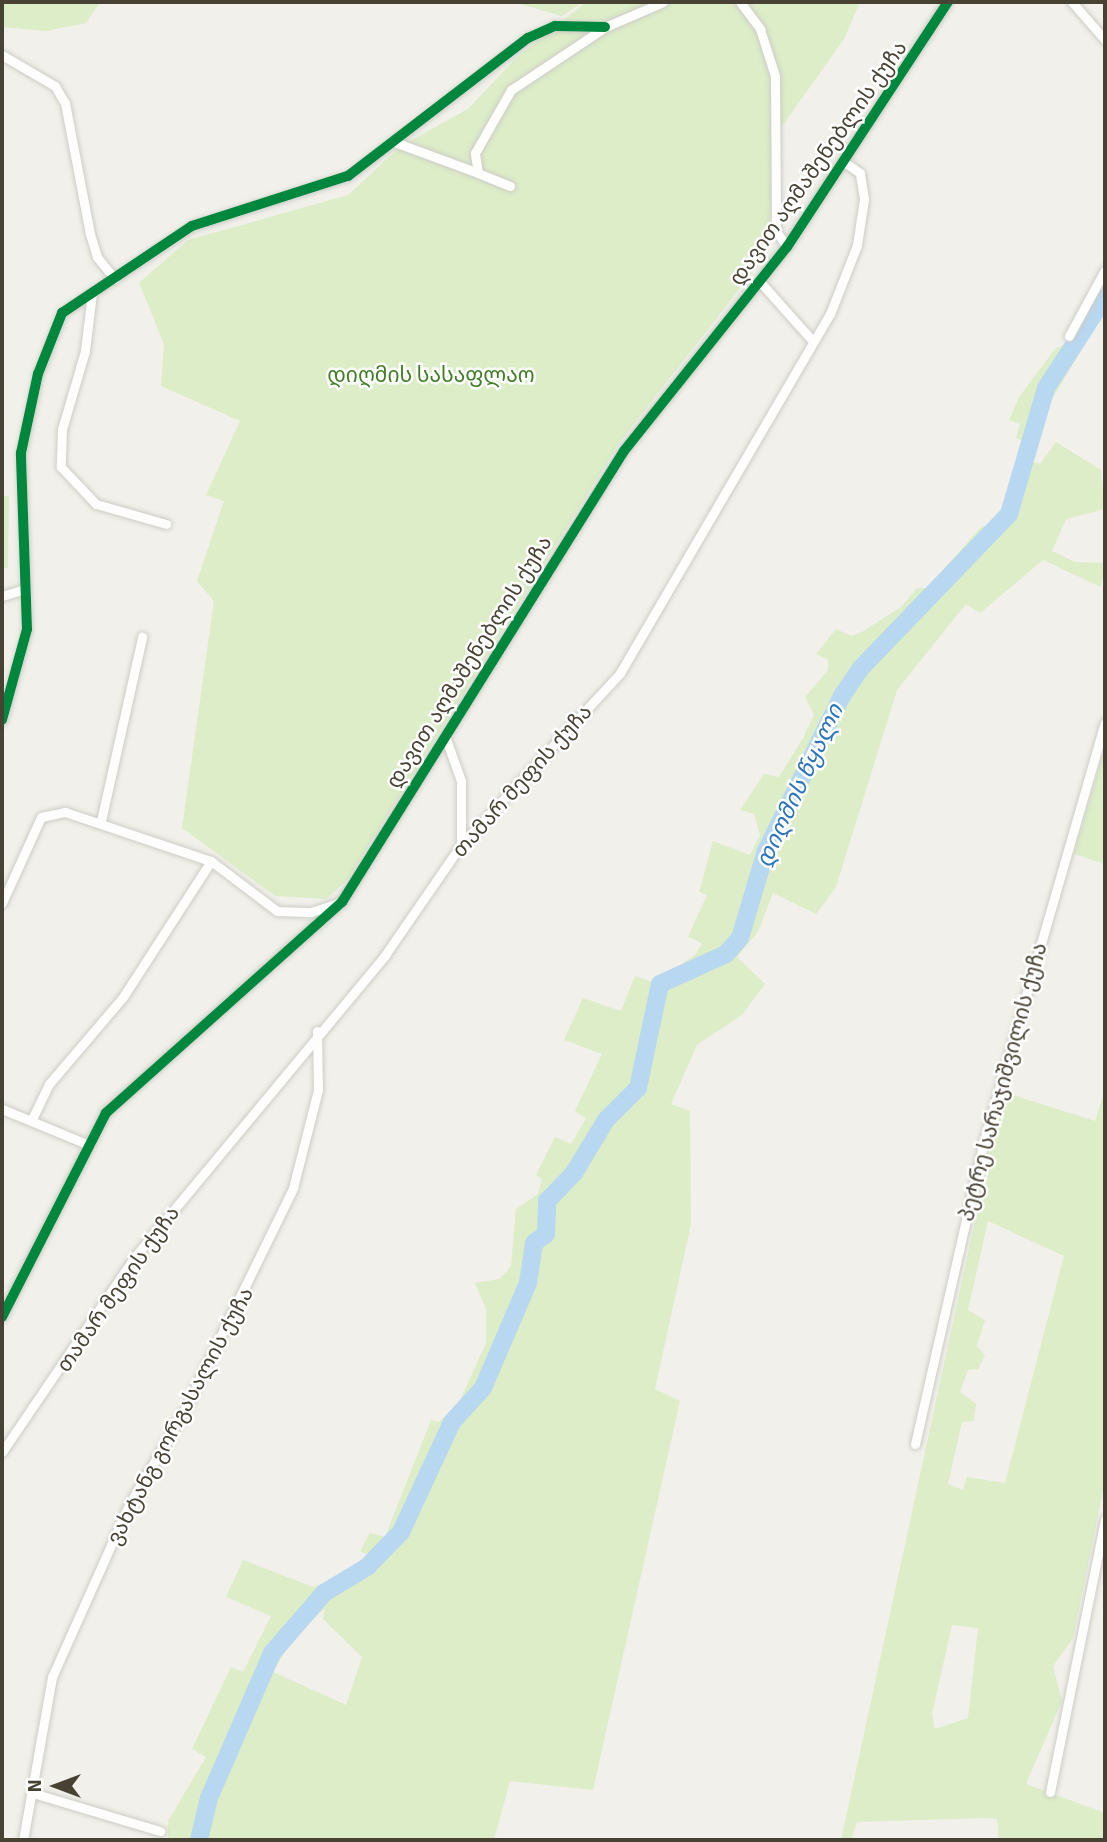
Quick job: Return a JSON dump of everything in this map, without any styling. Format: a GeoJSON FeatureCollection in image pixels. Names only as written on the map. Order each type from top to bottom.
{"type":"FeatureCollection","features":[{"type":"Feature","properties":{"kind":"street"},"geometry":{"type":"LineString","coordinates":[[478,173],[475,153],[511,90],[605,27],[663,2]]}},
{"type":"Feature","properties":{"kind":"street"},"geometry":{"type":"LineString","coordinates":[[740,2],[760,29],[775,75],[776,231],[788,247]]}},
{"type":"Feature","properties":{"kind":"street","name":"დავით აღმაშენებლის ქუჩა"},"geometry":{"type":"LineString","coordinates":[[2,1317],[86,1144],[114,1105],[342,902],[624,451],[788,247],[847,164],[948,2]]}},
{"type":"Feature","properties":{"kind":"street"},"geometry":{"type":"LineString","coordinates":[[1072,2],[1105,40]]}},
{"type":"Feature","properties":{"kind":"street"},"geometry":{"type":"LineString","coordinates":[[2,720],[27,629],[22,590],[20,478],[28,412],[62,313],[192,226],[270,196],[348,176],[397,144],[528,38],[555,26],[605,27]]}},
{"type":"Feature","properties":{"kind":"street"},"geometry":{"type":"LineString","coordinates":[[2,55],[48,81],[65,103],[90,234],[97,257],[115,279]]}},
{"type":"Feature","properties":{"kind":"street"},"geometry":{"type":"LineString","coordinates":[[397,144],[510,186]]}},
{"type":"Feature","properties":{"kind":"street","name":"თამარ მეფის ქუჩა"},"geometry":{"type":"LineString","coordinates":[[2,1452],[133,1259],[317,1031],[385,955],[461,845],[620,673],[811,339],[830,314],[857,245],[864,185],[847,164]]}},
{"type":"Feature","properties":{"kind":"street"},"geometry":{"type":"LineString","coordinates":[[1069,336],[1105,270]]}},
{"type":"Feature","properties":{"kind":"street"},"geometry":{"type":"LineString","coordinates":[[761,283],[811,339]]}},
{"type":"Feature","properties":{"kind":"street"},"geometry":{"type":"LineString","coordinates":[[92,293],[85,351],[62,429],[61,467],[96,504],[166,524]]}},
{"type":"Feature","properties":{"kind":"street"},"geometry":{"type":"LineString","coordinates":[[2,596],[22,590]]}},
{"type":"Feature","properties":{"kind":"street"},"geometry":{"type":"LineString","coordinates":[[101,821],[142,637]]}},
{"type":"Feature","properties":{"kind":"street","name":"პეტრე სარაჯიშვილის ქუჩა"},"geometry":{"type":"LineString","coordinates":[[915,1444],[982,1148],[1105,723]]}},
{"type":"Feature","properties":{"kind":"street"},"geometry":{"type":"LineString","coordinates":[[445,736],[461,781],[461,845]]}},
{"type":"Feature","properties":{"kind":"street"},"geometry":{"type":"LineString","coordinates":[[2,903],[41,817],[65,812],[101,821],[211,861],[277,911],[312,912],[342,902]]}},
{"type":"Feature","properties":{"kind":"street"},"geometry":{"type":"LineString","coordinates":[[31,1121],[49,1084],[122,997],[211,861]]}},
{"type":"Feature","properties":{"kind":"street","name":"ვახტანგ გორგასალის ქუჩა"},"geometry":{"type":"LineString","coordinates":[[23,1840],[52,1677],[130,1503],[182,1415],[293,1188],[318,1090],[317,1031]]}},
{"type":"Feature","properties":{"kind":"street"},"geometry":{"type":"LineString","coordinates":[[2,1109],[86,1144]]}},
{"type":"Feature","properties":{"kind":"street"},"geometry":{"type":"LineString","coordinates":[[1050,1792],[1105,1520]]}},
{"type":"Feature","properties":{"kind":"street"},"geometry":{"type":"LineString","coordinates":[[33,1793],[160,1831]]}},
{"type":"Feature","properties":{"kind":"green space"},"geometry":{"type":"Polygon","coordinates":[[[2,2],[100,2],[86,23],[46,31],[2,27],[2,2]]]}},
{"type":"Feature","properties":{"kind":"green space"},"geometry":{"type":"Polygon","coordinates":[[[513,2],[583,2],[562,16],[513,2]]]}},
{"type":"Feature","properties":{"kind":"green space","name":"დიღმის სასაფლაო"},"geometry":{"type":"Polygon","coordinates":[[[586,2],[860,2],[844,39],[773,139],[769,251],[619,443],[347,880],[327,899],[275,896],[182,828],[214,601],[197,581],[224,501],[206,495],[240,421],[161,386],[164,344],[139,283],[188,240],[348,195],[401,146],[468,109],[516,58],[586,2]]]}},
{"type":"Feature","properties":{"kind":"green space"},"geometry":{"type":"Polygon","coordinates":[[[1105,276],[1105,311],[1040,419],[1032,462],[1040,464],[1056,442],[1101,470],[1105,509],[1066,519],[1052,551],[1075,562],[1105,563],[1101,587],[1043,560],[980,613],[966,604],[897,690],[836,887],[816,914],[773,893],[758,932],[737,957],[765,984],[742,1015],[697,1045],[671,1104],[690,1111],[691,1224],[655,1389],[680,1401],[593,1790],[510,1781],[494,1840],[168,1840],[168,1821],[206,1757],[192,1749],[231,1667],[243,1672],[271,1616],[226,1597],[243,1560],[313,1587],[352,1573],[370,1556],[360,1551],[370,1533],[385,1537],[431,1420],[438,1422],[457,1407],[486,1343],[486,1309],[475,1283],[500,1279],[511,1266],[516,1209],[538,1194],[542,1179],[536,1175],[555,1137],[571,1144],[586,1118],[575,1111],[602,1054],[564,1040],[583,998],[621,1011],[635,976],[655,983],[696,954],[702,943],[688,937],[707,895],[699,892],[713,841],[750,855],[760,835],[754,814],[740,810],[764,774],[779,777],[803,738],[814,715],[805,697],[828,670],[828,660],[816,654],[836,629],[851,636],[862,632],[901,607],[917,588],[927,588],[982,526],[992,526],[1005,512],[1024,441],[1016,438],[1020,424],[1009,420],[1019,397],[1055,349],[1069,342],[1105,276]],[[325,1608],[292,1640],[273,1672],[346,1705],[362,1657],[323,1619],[325,1608]]]}},
{"type":"Feature","properties":{"kind":"green space"},"geometry":{"type":"Polygon","coordinates":[[[2,496],[9,496],[8,568],[2,568],[2,496]]]}},
{"type":"Feature","properties":{"kind":"green space"},"geometry":{"type":"Polygon","coordinates":[[[1105,747],[1105,864],[1074,854],[1105,747]]]}},
{"type":"Feature","properties":{"kind":"green space"},"geometry":{"type":"Polygon","coordinates":[[[1105,1090],[1105,1481],[1073,1638],[1053,1666],[1062,1701],[1026,1784],[1105,1813],[1105,1840],[999,1840],[997,1819],[984,1818],[857,1822],[851,1840],[841,1840],[1003,1092],[1095,1121],[1105,1090]],[[988,1221],[968,1310],[985,1320],[977,1346],[985,1355],[978,1369],[968,1370],[960,1392],[976,1404],[974,1421],[962,1422],[948,1484],[963,1490],[967,1477],[1005,1483],[1064,1256],[988,1221]],[[952,1625],[932,1714],[935,1729],[968,1718],[978,1628],[952,1625]]]}},
{"type":"Feature","properties":{"kind":"waterway","name":"დიღმის წყალი"},"geometry":{"type":"LineString","coordinates":[[199,1840],[209,1798],[272,1653],[324,1593],[367,1567],[401,1532],[452,1422],[483,1388],[528,1283],[534,1243],[546,1234],[547,1201],[574,1173],[606,1120],[638,1088],[660,984],[726,954],[740,938],[766,851],[842,696],[861,668],[1009,514],[1046,388],[1105,297]]}},
{"type":"Feature","properties":{"kind":"cycle path"},"geometry":{"type":"LineString","coordinates":[[2,1317],[106,1113],[342,902],[624,451],[787,247],[948,2]]}},
{"type":"Feature","properties":{"kind":"cycle path"},"geometry":{"type":"LineString","coordinates":[[2,720],[27,629],[21,453],[38,374],[62,313],[192,226],[348,176],[528,38],[555,26],[605,27]]}}]}
